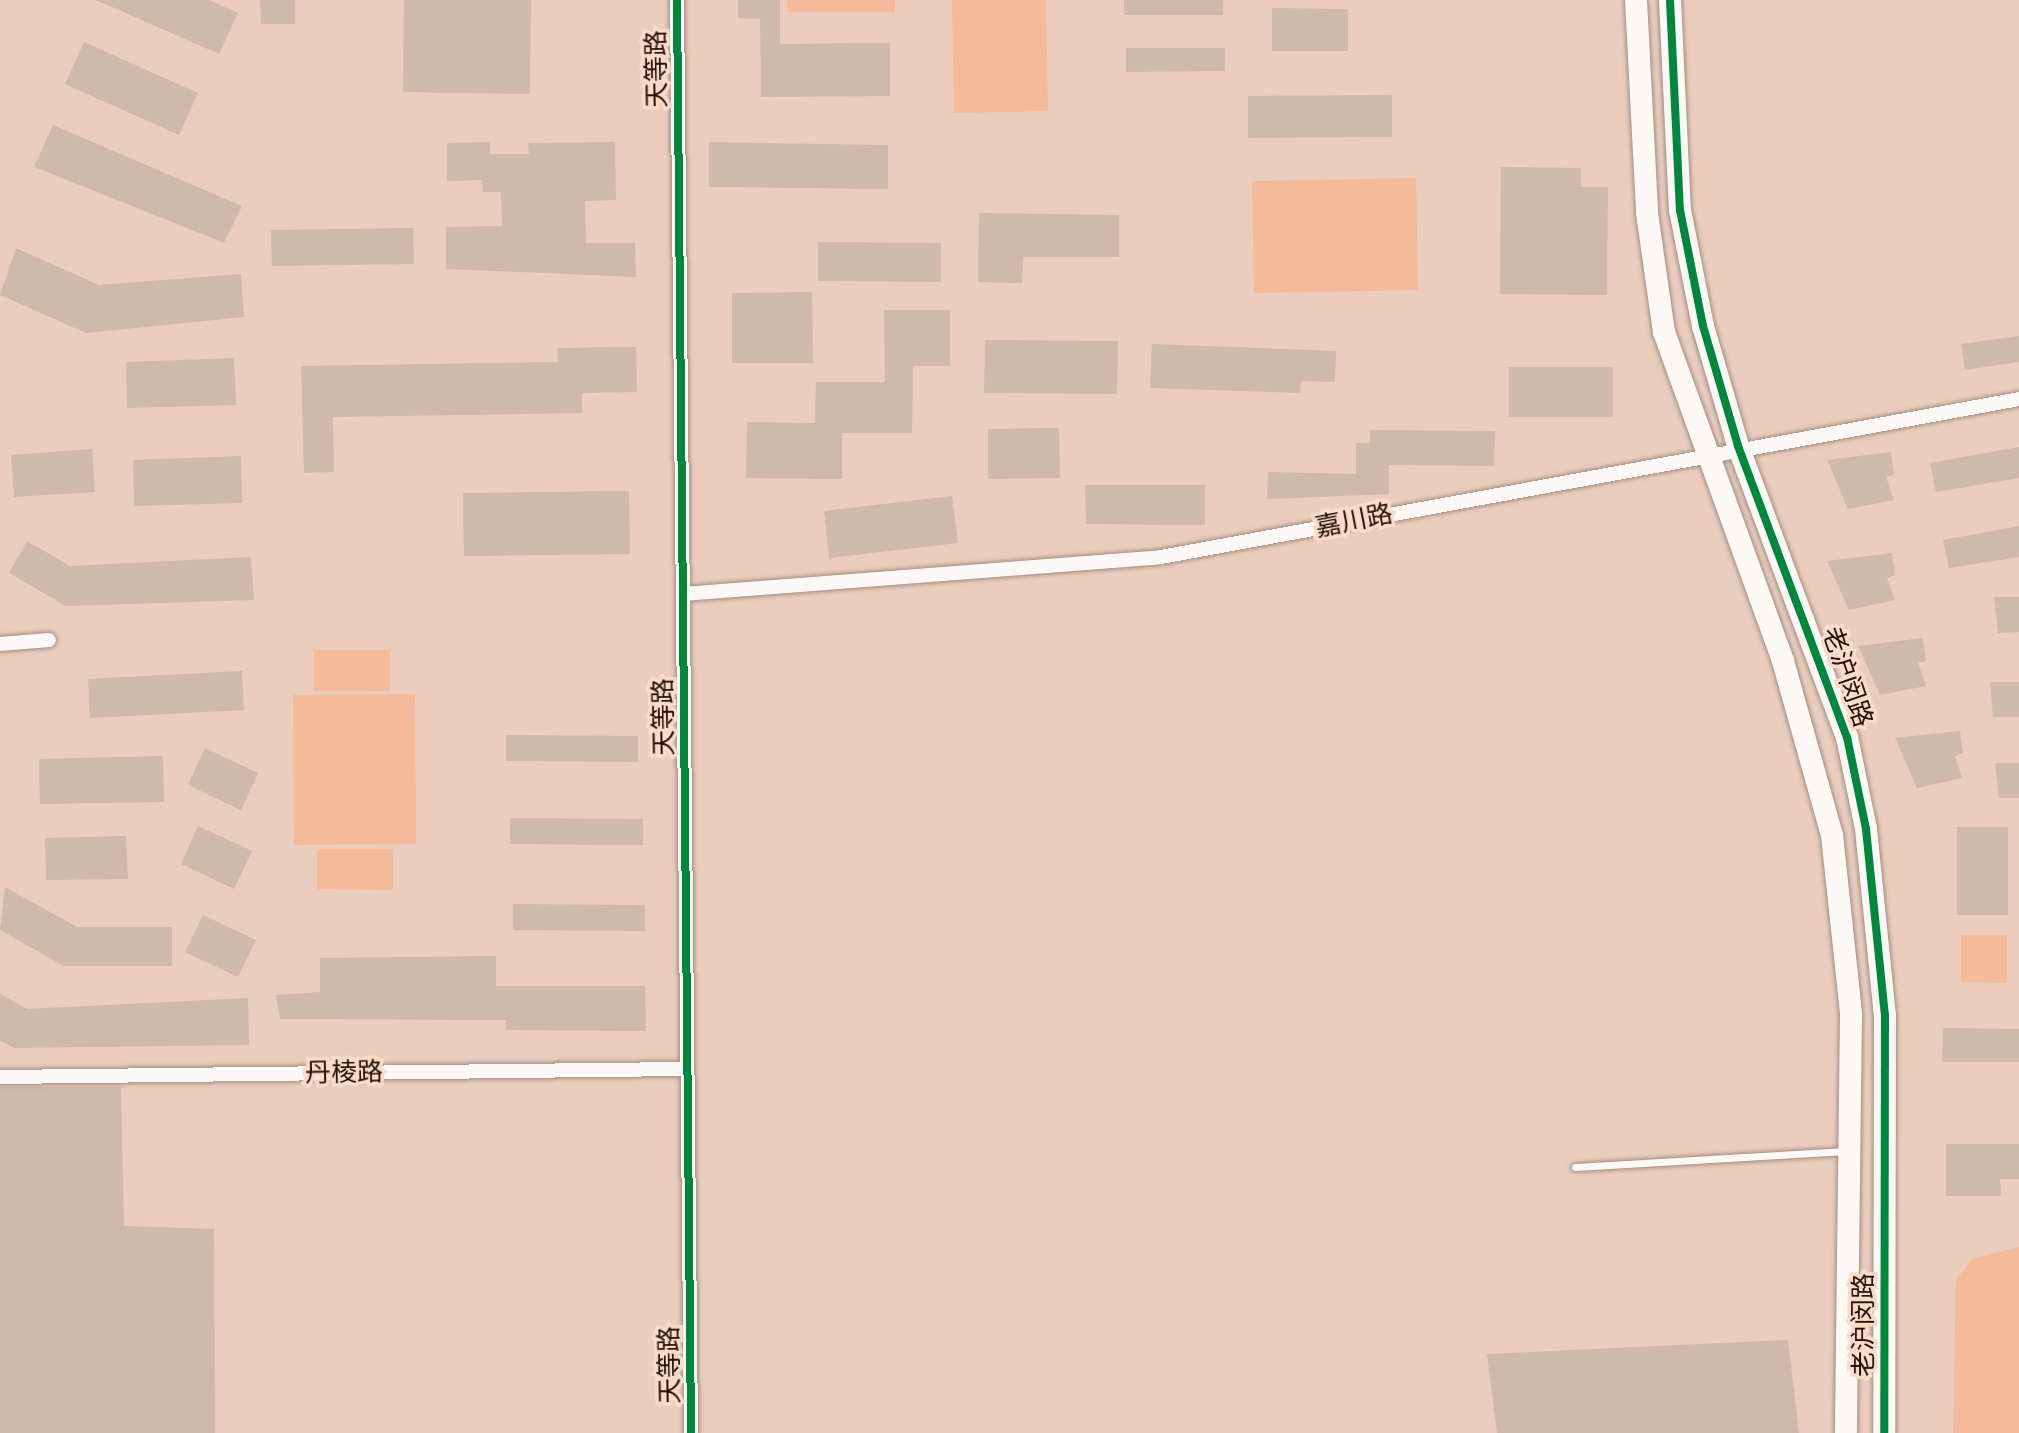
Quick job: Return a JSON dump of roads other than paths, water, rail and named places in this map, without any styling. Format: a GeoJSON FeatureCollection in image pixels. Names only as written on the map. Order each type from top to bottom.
{"type":"FeatureCollection","features":[{"type":"Feature","properties":{"kind":"main road","name":"老沪闵路"},"geometry":{"type":"LineString","coordinates":[[1636,0],[1647,213],[1664,332],[1702,453],[1783,661],[1832,835],[1851,1014],[1846,1433]]}},
{"type":"Feature","properties":{"kind":"main road","name":"老沪闵路"},"geometry":{"type":"LineString","coordinates":[[1670,0],[1680,210],[1703,326],[1738,446],[1847,737],[1869,844],[1885,1015],[1884,1433]]}},
{"type":"Feature","properties":{"kind":"street","name":"天等路"},"geometry":{"type":"LineString","coordinates":[[677,0],[691,1433]]}},
{"type":"Feature","properties":{"kind":"street","name":"嘉川路"},"geometry":{"type":"LineString","coordinates":[[683,594],[1161,557],[1738,446],[2019,399]]}},
{"type":"Feature","properties":{"kind":"street"},"geometry":{"type":"LineString","coordinates":[[0,644],[49,640]]}},
{"type":"Feature","properties":{"kind":"street","name":"丹棱路"},"geometry":{"type":"LineString","coordinates":[[0,1077],[687,1069]]}},
{"type":"Feature","properties":{"kind":"lane"},"geometry":{"type":"LineString","coordinates":[[1575,1167],[1849,1151]]}}]}
